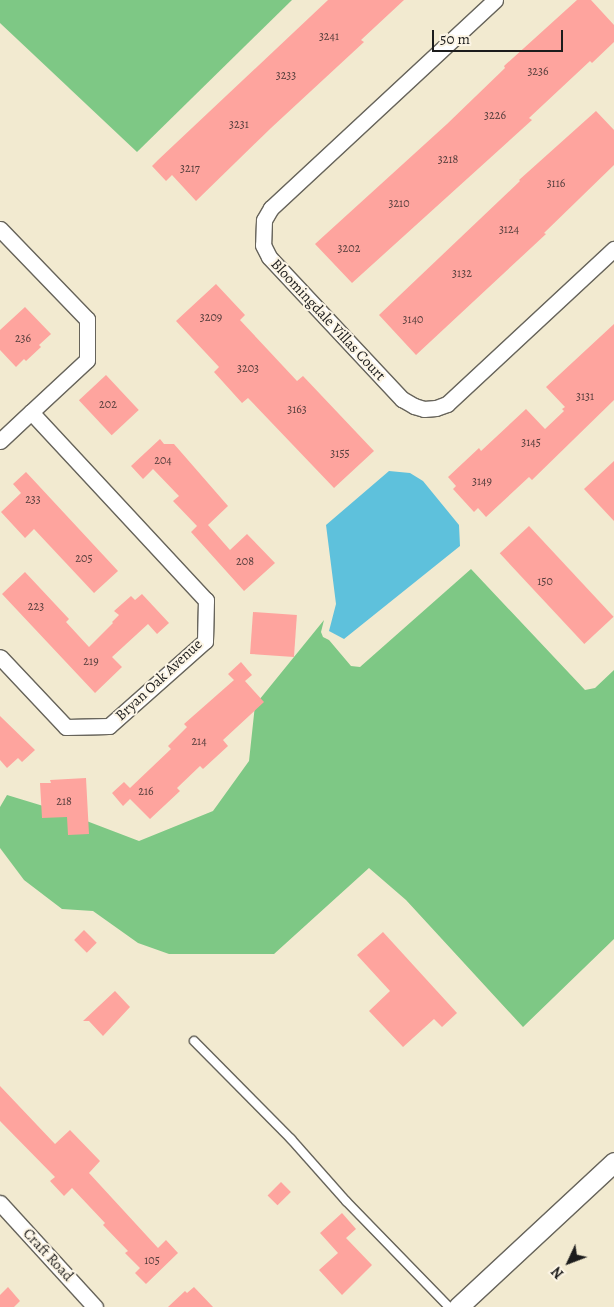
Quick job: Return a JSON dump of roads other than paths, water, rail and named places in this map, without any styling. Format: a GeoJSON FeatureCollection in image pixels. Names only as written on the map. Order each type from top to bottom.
{"type":"FeatureCollection","features":[{"type":"Feature","properties":{"kind":"street","name":"Bloomingdale Villas Court"},"geometry":{"type":"LineString","coordinates":[[495,0],[271,208],[264,220],[262,232],[263,245],[269,257],[402,398],[414,406],[424,409],[436,408],[447,404],[614,249]]}},
{"type":"Feature","properties":{"kind":"street"},"geometry":{"type":"LineString","coordinates":[[0,229],[87,318],[87,360],[0,441]]}},
{"type":"Feature","properties":{"kind":"street","name":"Bryan Oak Avenue"},"geometry":{"type":"LineString","coordinates":[[0,657],[66,727],[109,726],[205,641],[206,600],[31,412]]}},
{"type":"Feature","properties":{"kind":"street"},"geometry":{"type":"LineString","coordinates":[[458,1307],[614,1162]]}},
{"type":"Feature","properties":{"kind":"street","name":"Craft Road"},"geometry":{"type":"LineString","coordinates":[[0,1203],[95,1307]]}},
{"type":"Feature","properties":{"kind":"lane"},"geometry":{"type":"LineString","coordinates":[[194,1041],[449,1307]]}},
{"type":"Feature","properties":{"kind":"water"},"geometry":{"type":"Polygon","coordinates":[[[389,471],[410,473],[423,481],[459,525],[460,546],[344,639],[329,631],[336,604],[326,525],[389,471]]]}}]}
